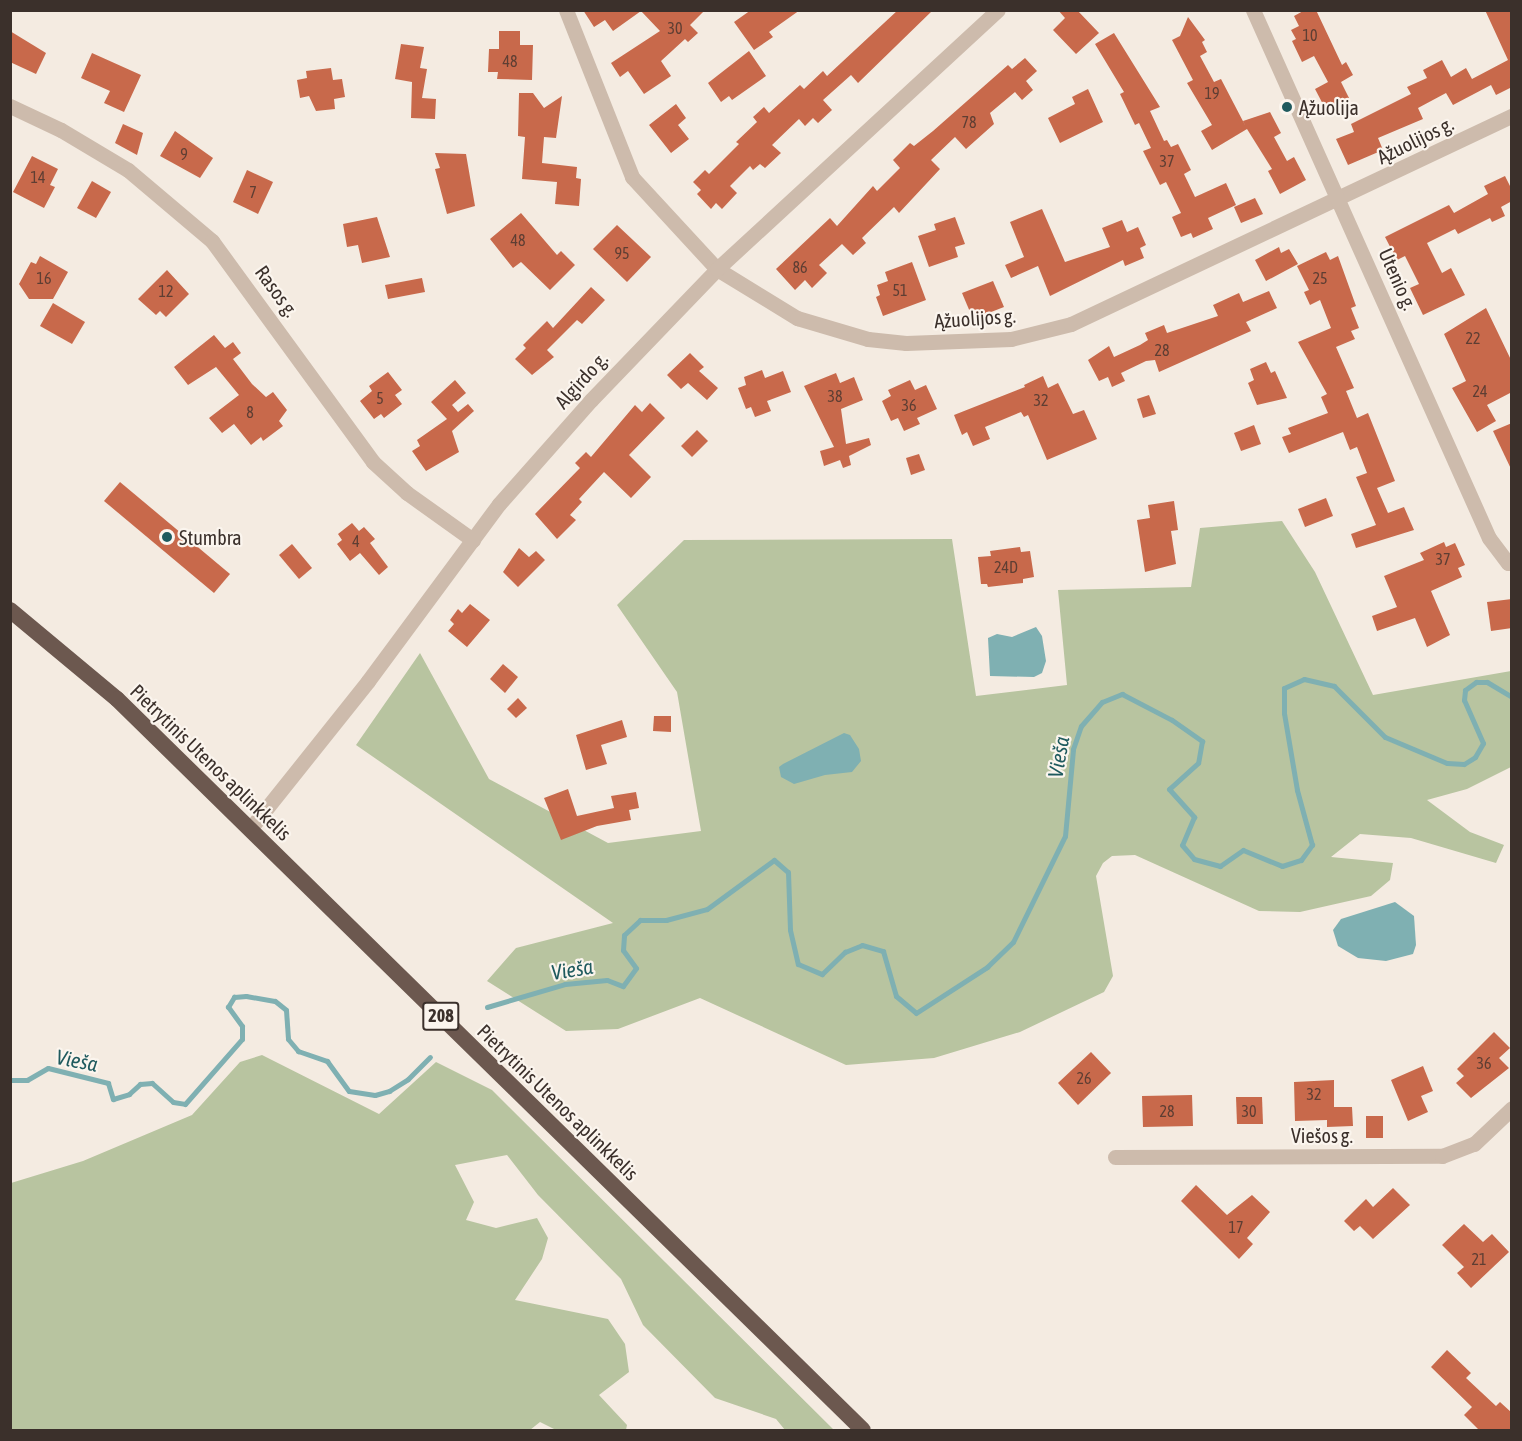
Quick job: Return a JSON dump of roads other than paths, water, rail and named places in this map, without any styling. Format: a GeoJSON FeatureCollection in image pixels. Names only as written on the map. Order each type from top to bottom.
{"type":"FeatureCollection","features":[{"type":"Feature","properties":{"kind":"highway","name":"Pietrytinis Utenos aplinkkelis"},"geometry":{"type":"LineString","coordinates":[[10,610],[117,699],[863,1431]]}},
{"type":"Feature","properties":{"kind":"street","name":"Ąžuolijos g."},"geometry":{"type":"LineString","coordinates":[[566,10],[632,177],[717,269],[797,318],[868,339],[906,343],[1011,339],[1071,324],[1112,308],[1512,116]]}},
{"type":"Feature","properties":{"kind":"street","name":"Algirdo g."},"geometry":{"type":"LineString","coordinates":[[250,829],[300,770],[499,504],[591,400],[717,269],[998,10]]}},
{"type":"Feature","properties":{"kind":"street","name":"Utenio g."},"geometry":{"type":"LineString","coordinates":[[1253,10],[1340,199],[1489,538],[1510,562]]}},
{"type":"Feature","properties":{"kind":"street","name":"Rasos g."},"geometry":{"type":"LineString","coordinates":[[10,106],[61,130],[128,170],[212,241],[374,462],[407,493],[472,540]]}},
{"type":"Feature","properties":{"kind":"street","name":"Viešos g."},"geometry":{"type":"LineString","coordinates":[[1115,1157],[1442,1156],[1474,1144],[1512,1108]]}},
{"type":"Feature","properties":{"kind":"water"},"geometry":{"type":"Polygon","coordinates":[[[1036,627],[1042,636],[1046,661],[1042,673],[1034,677],[990,676],[988,638],[997,634],[1012,637],[1036,627]]]}},
{"type":"Feature","properties":{"kind":"water"},"geometry":{"type":"Polygon","coordinates":[[[844,733],[850,735],[859,749],[861,761],[852,772],[825,775],[794,784],[781,777],[779,767],[783,764],[844,733]]]}},
{"type":"Feature","properties":{"kind":"water"},"geometry":{"type":"Polygon","coordinates":[[[1395,902],[1414,916],[1416,945],[1413,954],[1386,961],[1358,958],[1338,946],[1333,930],[1341,919],[1395,902]]]}},
{"type":"Feature","properties":{"kind":"waterway","name":"Vieša"},"geometry":{"type":"LineString","coordinates":[[487,1007],[565,984],[607,980],[623,986],[636,968],[623,950],[624,935],[640,920],[666,920],[707,909],[774,860],[788,872],[790,930],[798,964],[822,974],[845,952],[862,945],[883,951],[896,996],[916,1013],[987,967],[1013,942],[1065,836],[1073,749],[1081,726],[1102,702],[1122,694],[1172,720],[1202,741],[1198,763],[1169,789],[1194,817],[1182,845],[1194,859],[1220,866],[1243,850],[1282,866],[1301,860],[1312,845],[1297,790],[1284,713],[1284,688],[1304,679],[1334,686],[1385,737],[1447,763],[1464,764],[1475,757],[1483,743],[1464,700],[1465,690],[1476,682],[1487,682],[1512,697]]}},
{"type":"Feature","properties":{"kind":"waterway","name":"Vieša"},"geometry":{"type":"LineString","coordinates":[[10,1080],[27,1080],[48,1068],[108,1083],[113,1099],[129,1094],[140,1084],[152,1083],[173,1102],[185,1104],[242,1039],[242,1026],[228,1007],[234,997],[246,996],[275,1001],[286,1010],[288,1039],[298,1051],[327,1061],[349,1091],[375,1095],[389,1091],[408,1079],[430,1057]]}},
{"type":"Feature","properties":{"kind":"place","name":"Ąžuolija"},"geometry":{"type":"Point","coordinates":[1287,107]}},
{"type":"Feature","properties":{"kind":"place","name":"Stumbra"},"geometry":{"type":"Point","coordinates":[167,537]}}]}
